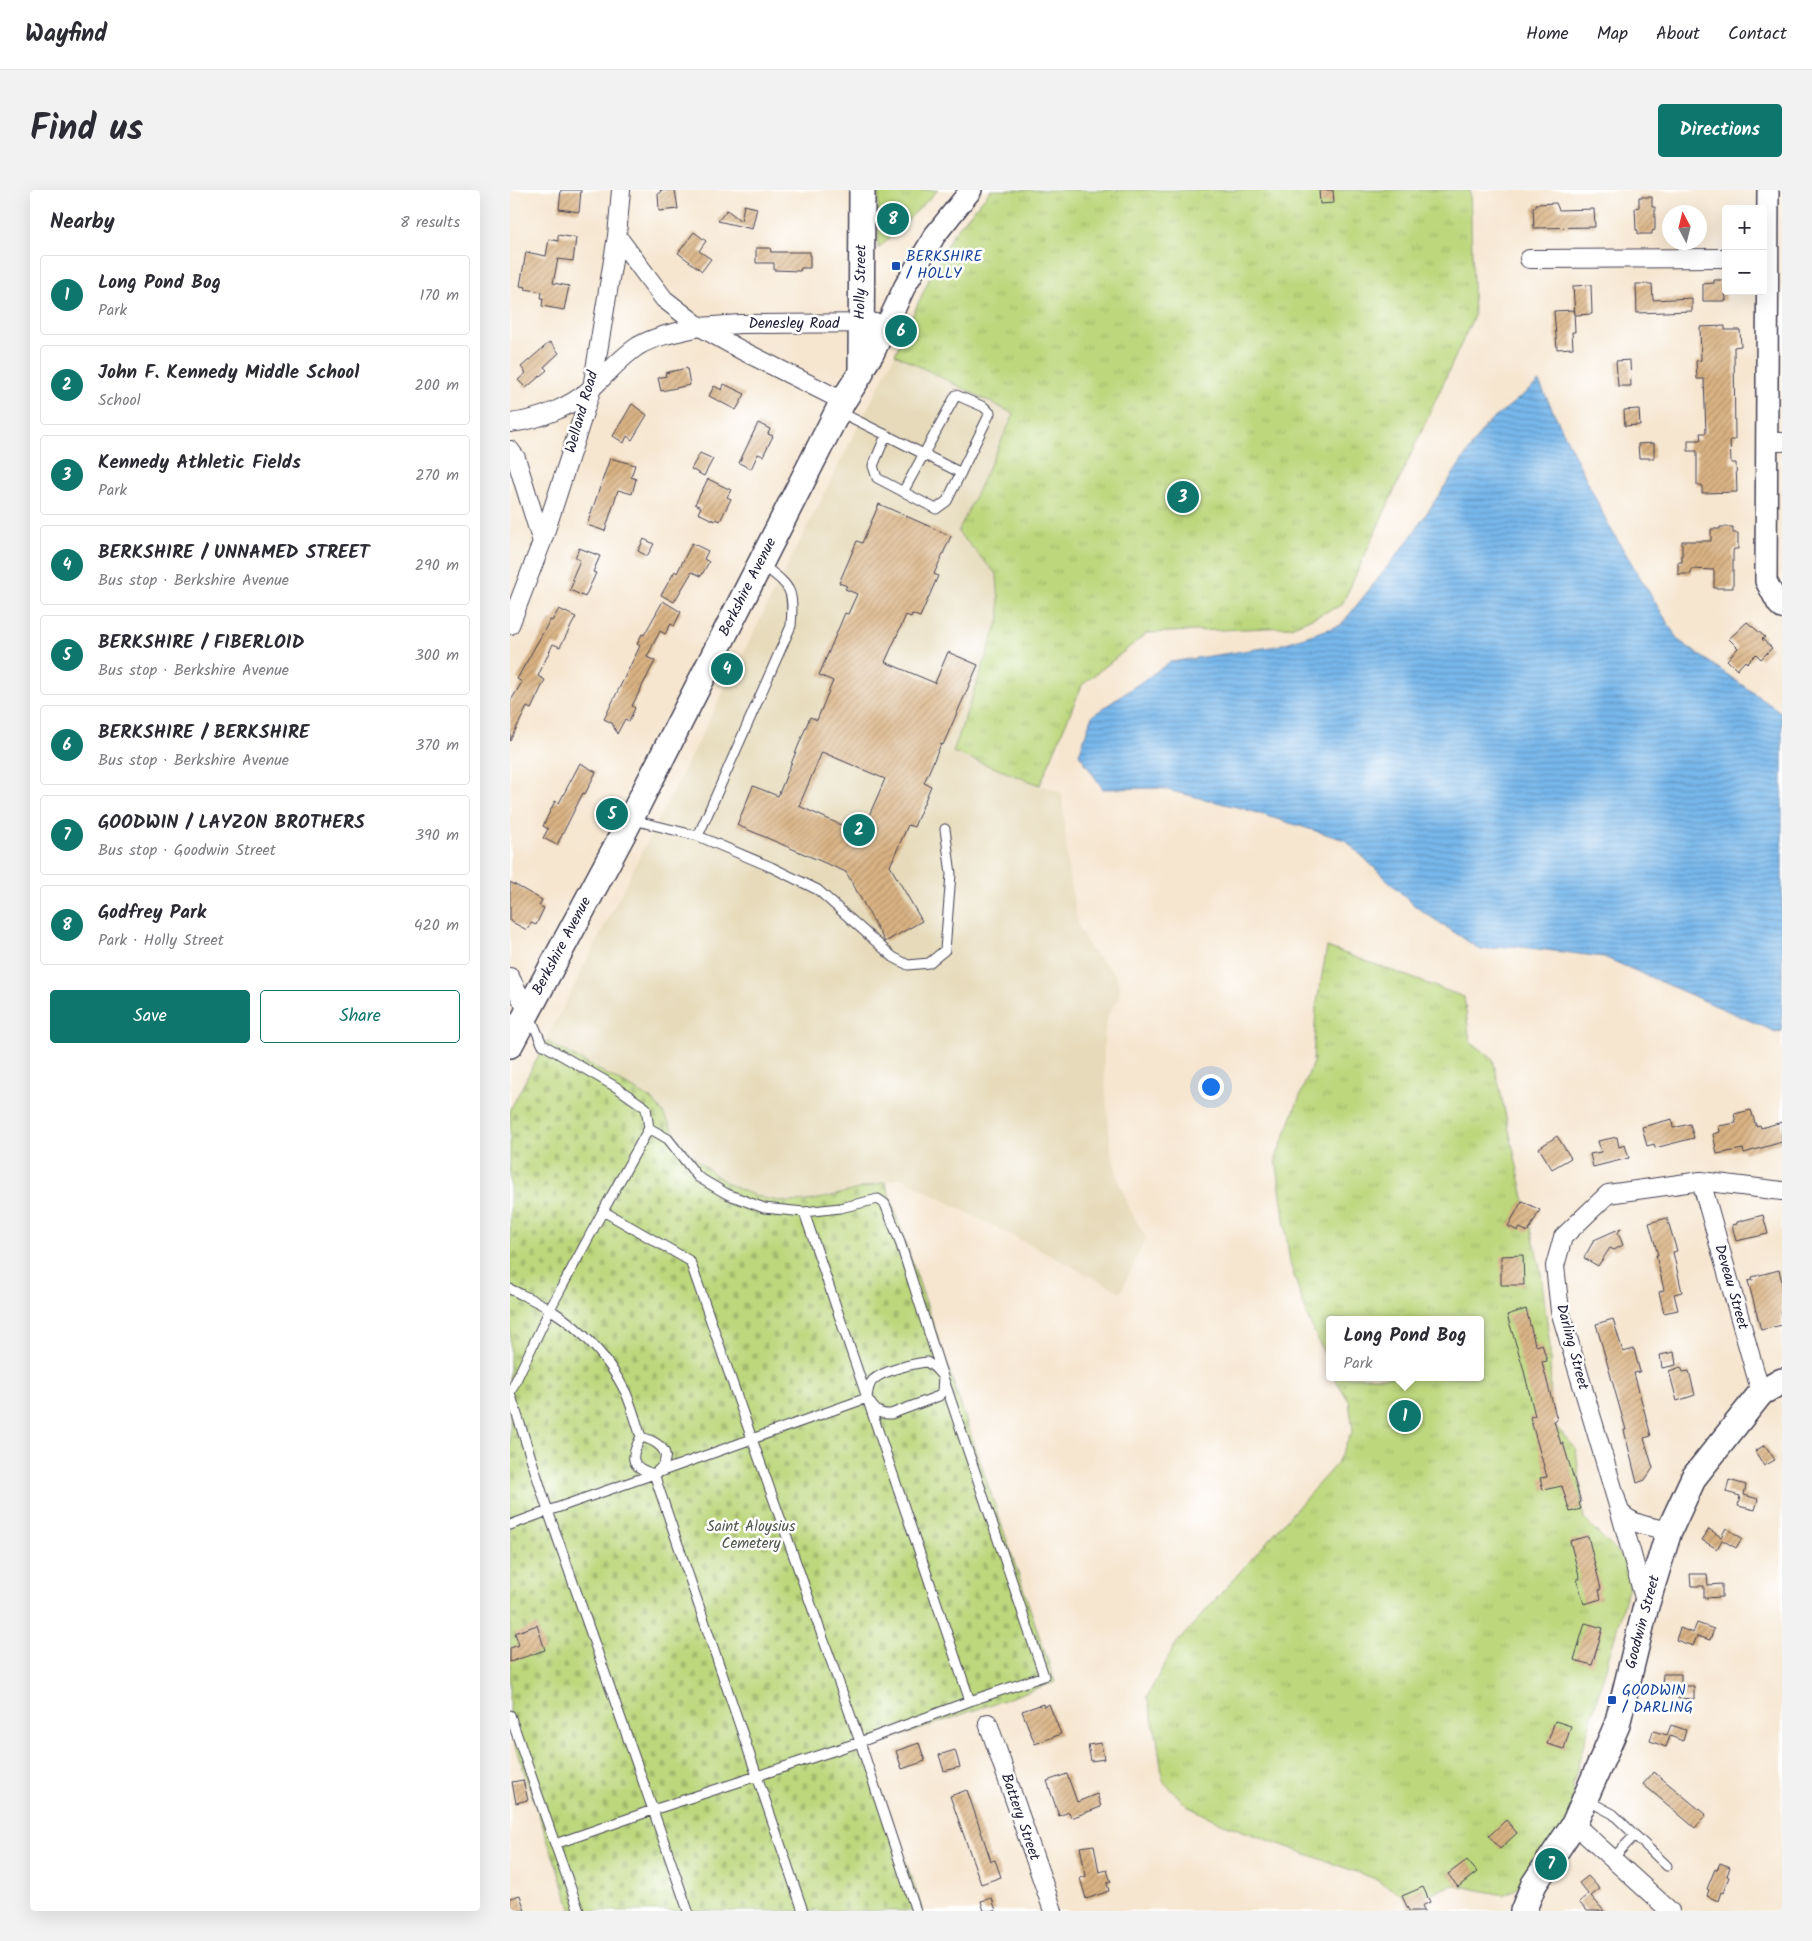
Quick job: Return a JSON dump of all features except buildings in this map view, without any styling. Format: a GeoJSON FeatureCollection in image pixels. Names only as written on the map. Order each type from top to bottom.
{"type":"FeatureCollection","features":[{"type":"Feature","properties":{"kind":"main road","name":"Holly Street"},"geometry":{"type":"LineString","coordinates":[[861,373],[862,190]]}},
{"type":"Feature","properties":{"kind":"main road","name":"Berkshire Avenue"},"geometry":{"type":"LineString","coordinates":[[510,1045],[630,819],[840,406],[861,373]]}},
{"type":"Feature","properties":{"kind":"main road","name":"Goodwin Street"},"geometry":{"type":"LineString","coordinates":[[1523,1911],[1534,1884],[1574,1824],[1616,1725],[1646,1606],[1669,1531],[1694,1477],[1772,1387]]}},
{"type":"Feature","properties":{"kind":"street","name":"Welland Road"},"geometry":{"type":"LineString","coordinates":[[510,625],[542,542],[592,388],[617,236],[621,190]]}},
{"type":"Feature","properties":{"kind":"street","name":"Berkshire Avenue"},"geometry":{"type":"LineString","coordinates":[[861,373],[873,354],[905,286],[935,235],[971,190]]}},
{"type":"Feature","properties":{"kind":"street"},"geometry":{"type":"LineString","coordinates":[[1768,190],[1775,442],[1766,581],[1782,608]]}},
{"type":"Feature","properties":{"kind":"street","name":"Denesley Road"},"geometry":{"type":"LineString","coordinates":[[617,236],[664,299],[700,327],[840,406]]}},
{"type":"Feature","properties":{"kind":"street"},"geometry":{"type":"LineString","coordinates":[[1529,259],[1722,258]]}},
{"type":"Feature","properties":{"kind":"street","name":"Denesley Road"},"geometry":{"type":"LineString","coordinates":[[592,388],[617,362],[654,338],[700,327],[740,324],[888,323]]}},
{"type":"Feature","properties":{"kind":"street"},"geometry":{"type":"LineString","coordinates":[[510,422],[531,420],[553,411],[592,388]]}},
{"type":"Feature","properties":{"kind":"street"},"geometry":{"type":"LineString","coordinates":[[510,450],[516,458],[542,542]]}},
{"type":"Feature","properties":{"kind":"street"},"geometry":{"type":"LineString","coordinates":[[510,977],[527,1010]]}},
{"type":"Feature","properties":{"kind":"street","name":"Darling Street"},"geometry":{"type":"LineString","coordinates":[[1646,1606],[1560,1311],[1555,1266],[1563,1236],[1608,1194],[1701,1180],[1782,1191]]}},
{"type":"Feature","properties":{"kind":"street","name":"Deveau Street"},"geometry":{"type":"LineString","coordinates":[[1701,1180],[1772,1387]]}},
{"type":"Feature","properties":{"kind":"street"},"geometry":{"type":"LineString","coordinates":[[1620,1512],[1627,1519],[1638,1525],[1669,1531]]}},
{"type":"Feature","properties":{"kind":"street","name":"Battery Street"},"geometry":{"type":"LineString","coordinates":[[988,1722],[1052,1911]]}},
{"type":"Feature","properties":{"kind":"street"},"geometry":{"type":"LineString","coordinates":[[1574,1824],[1670,1911]]}},
{"type":"Feature","properties":{"kind":"lane"},"geometry":{"type":"LineString","coordinates":[[886,436],[874,466],[878,478],[903,492],[936,509],[947,501],[990,413],[984,408],[956,395],[903,492]]}},
{"type":"Feature","properties":{"kind":"lane"},"geometry":{"type":"LineString","coordinates":[[840,406],[886,436],[961,473]]}},
{"type":"Feature","properties":{"kind":"lane"},"geometry":{"type":"LineString","coordinates":[[698,836],[791,626],[793,602],[786,584],[760,564]]}},
{"type":"Feature","properties":{"kind":"lane"},"geometry":{"type":"LineString","coordinates":[[630,819],[698,836],[818,890],[893,957],[908,965],[929,963],[945,950],[951,874],[946,829]]}},
{"type":"Feature","properties":{"kind":"lane"},"geometry":{"type":"LineString","coordinates":[[527,1010],[542,1044],[616,1087],[646,1108],[649,1128],[550,1309],[510,1393],[548,1511],[688,1911]]}},
{"type":"Feature","properties":{"kind":"lane"},"geometry":{"type":"LineString","coordinates":[[555,1844],[860,1742],[1044,1676],[943,1377],[899,1239],[885,1204],[878,1199],[840,1208],[804,1212],[764,1208],[727,1194],[698,1177],[668,1139],[649,1128]]}},
{"type":"Feature","properties":{"kind":"lane"},"geometry":{"type":"LineString","coordinates":[[603,1212],[690,1261],[860,1742],[916,1911]]}},
{"type":"Feature","properties":{"kind":"lane"},"geometry":{"type":"LineString","coordinates":[[804,1212],[970,1701]]}},
{"type":"Feature","properties":{"kind":"lane"},"geometry":{"type":"LineString","coordinates":[[510,1289],[550,1309],[588,1339],[608,1364],[626,1393],[641,1437],[633,1451],[634,1462],[641,1471],[654,1474]]}},
{"type":"Feature","properties":{"kind":"lane"},"geometry":{"type":"LineString","coordinates":[[927,1362],[943,1377],[942,1391],[939,1396],[891,1414],[883,1415],[876,1412],[867,1398],[869,1386],[874,1379],[882,1374],[919,1363],[927,1362]]}},
{"type":"Feature","properties":{"kind":"lane"},"geometry":{"type":"LineString","coordinates":[[510,1525],[867,1398]]}},
{"type":"Feature","properties":{"kind":"lane"},"geometry":{"type":"LineString","coordinates":[[641,1437],[655,1441],[661,1447],[664,1457],[663,1465],[654,1474]]}},
{"type":"Feature","properties":{"kind":"lane"},"geometry":{"type":"LineString","coordinates":[[654,1474],[803,1911]]}},
{"type":"Feature","properties":{"kind":"lane"},"geometry":{"type":"LineString","coordinates":[[510,1715],[579,1911]]}},
{"type":"Feature","properties":{"kind":"lane"},"geometry":{"type":"LineString","coordinates":[[1585,1799],[1613,1814],[1668,1866]]}},
{"type":"Feature","properties":{"kind":"lane"},"geometry":{"type":"LineString","coordinates":[[1612,1859],[1635,1835]]}},
{"type":"Feature","properties":{"kind":"shaded area"},"geometry":{"type":"Polygon","coordinates":[[[895,354],[1014,414],[958,532],[997,575],[1000,617],[953,752],[1062,793],[1068,868],[1078,925],[1089,948],[1115,974],[1120,987],[1118,999],[1108,1015],[1104,1037],[1104,1070],[1111,1151],[1119,1181],[1129,1207],[1146,1238],[1121,1292],[901,1178],[813,1200],[778,1201],[745,1192],[719,1178],[697,1160],[650,1098],[546,1041],[895,354]]]}},
{"type":"Feature","properties":{"kind":"green space"},"geometry":{"type":"Polygon","coordinates":[[[878,190],[938,190],[878,249],[878,190]]]}},
{"type":"Feature","properties":{"kind":"green space"},"geometry":{"type":"Polygon","coordinates":[[[991,190],[1470,190],[1474,316],[1342,605],[1291,627],[1147,633],[1082,685],[1040,785],[953,752],[1000,617],[997,575],[958,532],[1014,414],[895,354],[935,266],[953,234],[991,190]]]}},
{"type":"Feature","properties":{"kind":"green space"},"geometry":{"type":"Polygon","coordinates":[[[1327,947],[1464,997],[1470,1042],[1493,1059],[1541,1273],[1550,1347],[1551,1421],[1576,1449],[1584,1519],[1634,1569],[1573,1783],[1574,1829],[1516,1889],[1504,1895],[1454,1885],[1411,1900],[1373,1878],[1221,1823],[1187,1806],[1163,1781],[1157,1738],[1147,1697],[1175,1645],[1337,1463],[1353,1430],[1349,1401],[1336,1381],[1484,1381],[1484,1316],[1326,1316],[1326,1358],[1307,1316],[1290,1263],[1276,1158],[1313,1062],[1316,1008],[1327,947]]]}},
{"type":"Feature","properties":{"kind":"green space","name":"Saint Aloysius Cemetery"},"geometry":{"type":"Polygon","coordinates":[[[546,1041],[650,1098],[660,1109],[680,1141],[698,1160],[712,1172],[743,1191],[777,1201],[795,1202],[823,1198],[885,1182],[1055,1682],[866,1748],[923,1911],[572,1911],[510,1731],[510,1110],[546,1041]]]}},
{"type":"Feature","properties":{"kind":"water"},"geometry":{"type":"Polygon","coordinates":[[[1539,382],[1609,526],[1678,640],[1782,713],[1782,1031],[1776,1032],[1604,957],[1513,946],[1481,950],[1416,907],[1345,840],[1241,808],[1159,788],[1103,789],[1079,754],[1092,716],[1170,662],[1277,646],[1341,625],[1408,541],[1486,425],[1539,382]]]}},
{"type":"Feature","properties":{"kind":"place","name":"Godfrey Park"},"geometry":{"type":"Point","coordinates":[893,219]}},
{"type":"Feature","properties":{"kind":"place","name":"BERKSHIRE / HOLLY"},"geometry":{"type":"Point","coordinates":[896,266]}},
{"type":"Feature","properties":{"kind":"place","name":"BERKSHIRE / BERKSHIRE"},"geometry":{"type":"Point","coordinates":[901,331]}},
{"type":"Feature","properties":{"kind":"place","name":"Kennedy Athletic Fields"},"geometry":{"type":"Point","coordinates":[1183,497]}},
{"type":"Feature","properties":{"kind":"place","name":"BERKSHIRE / UNNAMED STREET"},"geometry":{"type":"Point","coordinates":[727,669]}},
{"type":"Feature","properties":{"kind":"place","name":"BERKSHIRE / FIBERLOID"},"geometry":{"type":"Point","coordinates":[612,814]}},
{"type":"Feature","properties":{"kind":"place","name":"John F. Kennedy Middle School"},"geometry":{"type":"Point","coordinates":[859,830]}},
{"type":"Feature","properties":{"kind":"place","name":"Long Pond Bog"},"geometry":{"type":"Point","coordinates":[1405,1416]}},
{"type":"Feature","properties":{"kind":"place","name":"GOODWIN / DARLING"},"geometry":{"type":"Point","coordinates":[1612,1700]}},
{"type":"Feature","properties":{"kind":"place","name":"GOODWIN / LAYZON BROTHERS"},"geometry":{"type":"Point","coordinates":[1551,1864]}}]}
